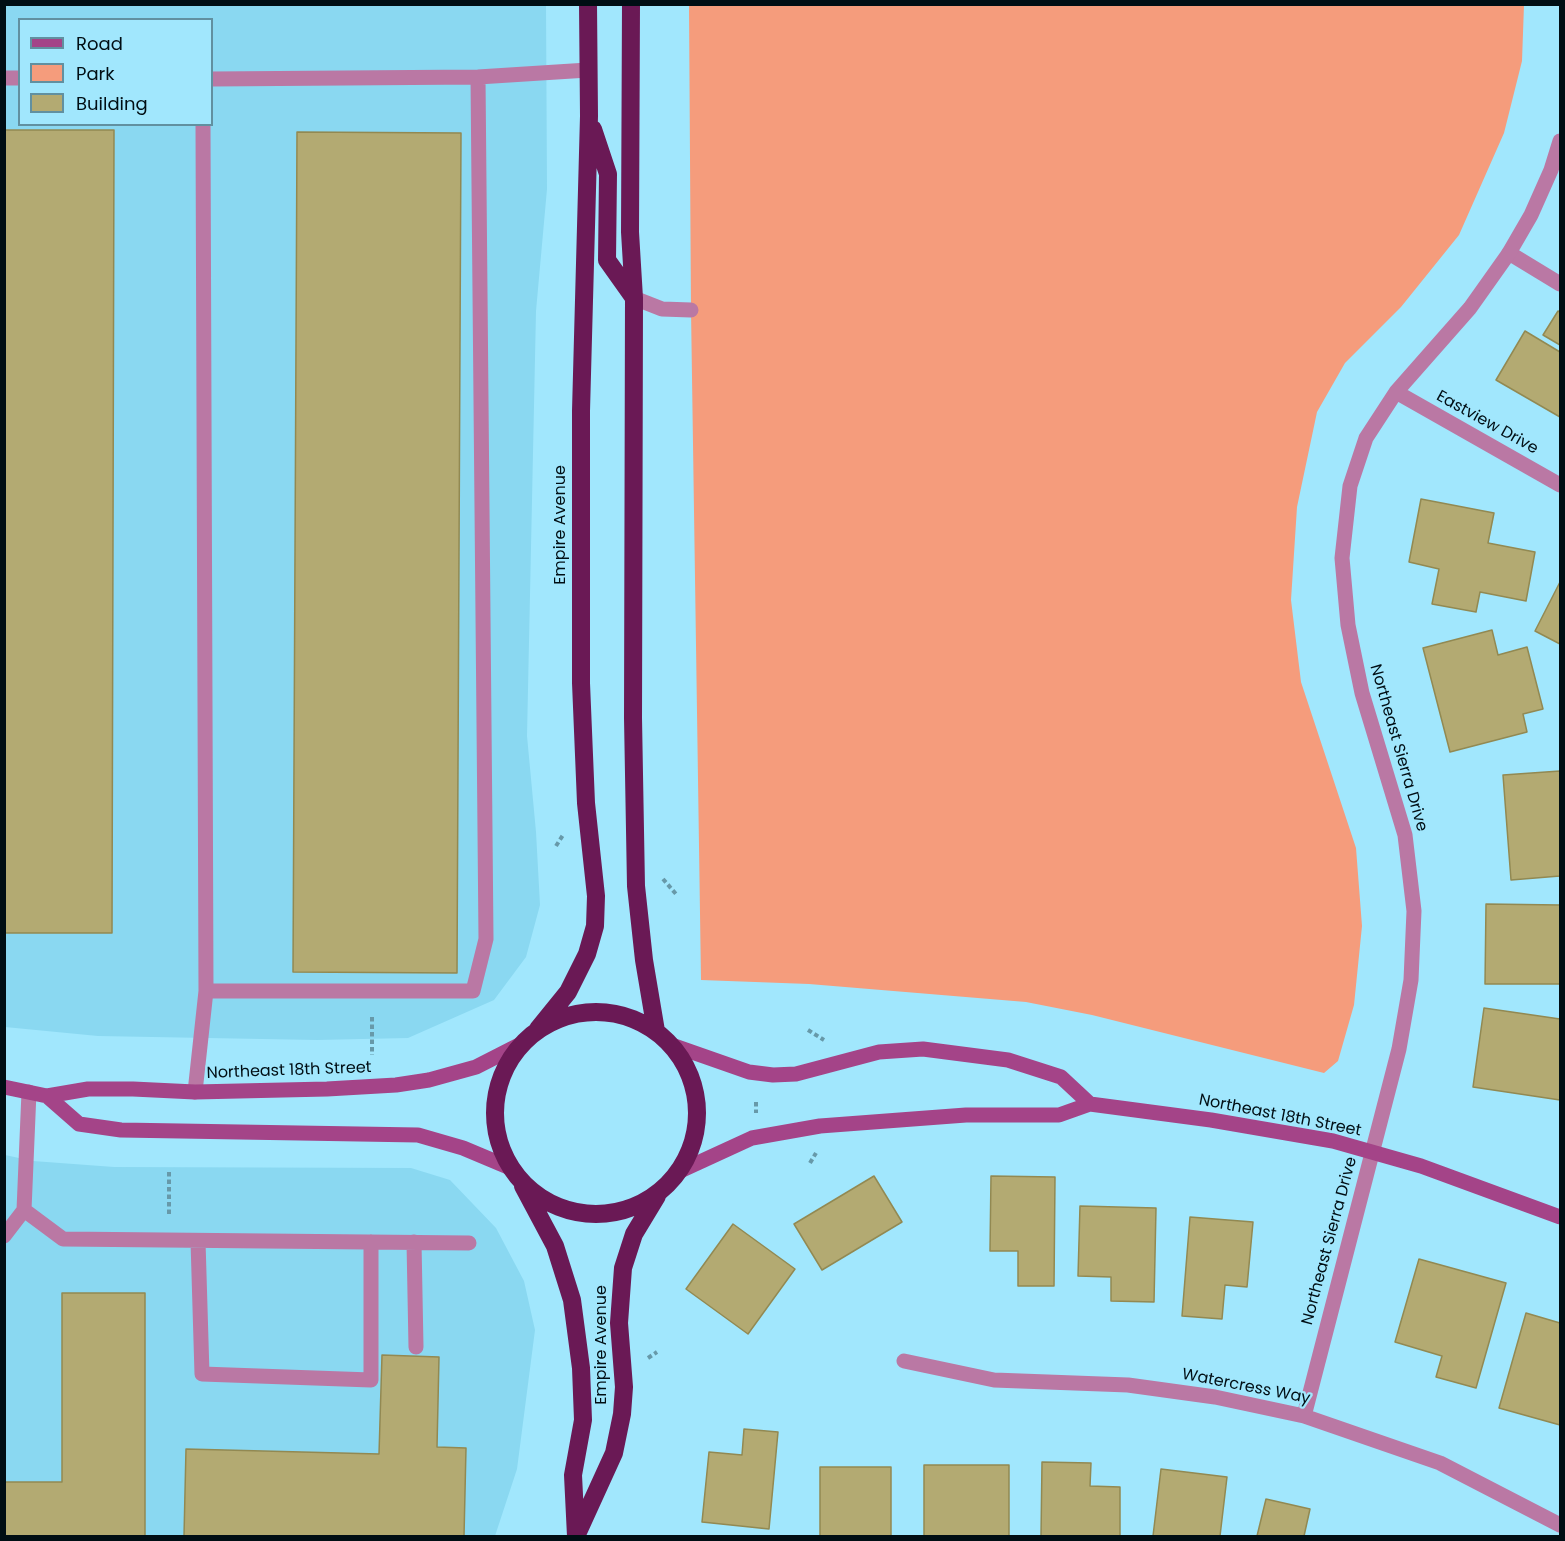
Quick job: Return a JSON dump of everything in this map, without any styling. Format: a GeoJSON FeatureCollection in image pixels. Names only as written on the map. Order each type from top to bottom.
{"type":"FeatureCollection","features":[{"type":"Feature","properties":{"kind":"highway","name":"Empire Avenue"},"geometry":{"type":"LineString","coordinates":[[538,1029],[568,992],[587,954],[595,927],[596,896],[586,803],[581,683],[581,411],[589,116],[588,4]]}},
{"type":"Feature","properties":{"kind":"highway"},"geometry":{"type":"LineString","coordinates":[[631,4],[630,232],[634,298],[633,718],[636,886],[644,960],[663,1038]]}},
{"type":"Feature","properties":{"kind":"highway"},"geometry":{"type":"LineString","coordinates":[[589,116],[608,174],[607,260],[634,298]]}},
{"type":"Feature","properties":{"kind":"highway"},"geometry":{"type":"LineString","coordinates":[[598,1011],[629,1016],[663,1038],[679,1054],[693,1082],[697,1113],[692,1144],[678,1172],[661,1190],[635,1208],[608,1213],[576,1212],[545,1200],[516,1174],[502,1150],[495,1117],[499,1083],[514,1052],[538,1029],[567,1015],[598,1011]]}},
{"type":"Feature","properties":{"kind":"highway","name":"Empire Avenue"},"geometry":{"type":"LineString","coordinates":[[516,1174],[555,1246],[572,1300],[581,1368],[583,1420],[573,1475],[576,1536]]}},
{"type":"Feature","properties":{"kind":"highway","name":"Empire Avenue"},"geometry":{"type":"LineString","coordinates":[[576,1536],[614,1453],[621,1414],[624,1387],[619,1323],[623,1268],[634,1234],[661,1190]]}},
{"type":"Feature","properties":{"kind":"main road"},"geometry":{"type":"LineString","coordinates":[[663,1038],[749,1072],[773,1076],[796,1074],[879,1052],[923,1049],[1008,1060],[1061,1077],[1090,1104]]}},
{"type":"Feature","properties":{"kind":"main road","name":"Northeast 18th Street"},"geometry":{"type":"LineString","coordinates":[[4,1087],[47,1096],[88,1089],[195,1092],[396,1085],[429,1080],[476,1067],[525,1042]]}},
{"type":"Feature","properties":{"kind":"main road","name":"Northeast 18th Street"},"geometry":{"type":"LineString","coordinates":[[47,1096],[79,1124],[121,1130],[418,1135],[463,1148],[516,1174]]}},
{"type":"Feature","properties":{"kind":"main road","name":"Northeast 18th Street"},"geometry":{"type":"LineString","coordinates":[[678,1172],[752,1138],[820,1126],[966,1115],[1059,1115],[1090,1104],[1211,1120],[1333,1141],[1421,1166],[1560,1217]]}},
{"type":"Feature","properties":{"kind":"street"},"geometry":{"type":"LineString","coordinates":[[213,79],[478,77],[588,70]]}},
{"type":"Feature","properties":{"kind":"street"},"geometry":{"type":"LineString","coordinates":[[206,991],[473,991],[486,939],[478,77]]}},
{"type":"Feature","properties":{"kind":"street"},"geometry":{"type":"LineString","coordinates":[[195,1092],[206,991],[203,126]]}},
{"type":"Feature","properties":{"kind":"street","name":"Northeast Sierra Drive"},"geometry":{"type":"LineString","coordinates":[[1304,1416],[1399,1049],[1411,980],[1414,911],[1405,835],[1362,693],[1348,625],[1342,558],[1350,486],[1366,438],[1396,392],[1470,308],[1509,253],[1531,215],[1551,170],[1560,141]]}},
{"type":"Feature","properties":{"kind":"street"},"geometry":{"type":"LineString","coordinates":[[1509,253],[1560,284]]}},
{"type":"Feature","properties":{"kind":"street"},"geometry":{"type":"LineString","coordinates":[[634,298],[662,309],[691,309]]}},
{"type":"Feature","properties":{"kind":"street","name":"Eastview Drive"},"geometry":{"type":"LineString","coordinates":[[1396,392],[1560,485]]}},
{"type":"Feature","properties":{"kind":"street"},"geometry":{"type":"LineString","coordinates":[[4,1236],[24,1210],[29,1092]]}},
{"type":"Feature","properties":{"kind":"street"},"geometry":{"type":"LineString","coordinates":[[24,1210],[63,1239],[469,1243]]}},
{"type":"Feature","properties":{"kind":"street"},"geometry":{"type":"LineString","coordinates":[[198,1240],[202,1374],[371,1380],[371,1242]]}},
{"type":"Feature","properties":{"kind":"street"},"geometry":{"type":"LineString","coordinates":[[414,1242],[416,1347]]}},
{"type":"Feature","properties":{"kind":"street","name":"Watercress Way"},"geometry":{"type":"LineString","coordinates":[[904,1361],[994,1380],[1128,1385],[1215,1396],[1304,1416],[1440,1463],[1560,1525]]}},
{"type":"Feature","properties":{"kind":"path"},"geometry":{"type":"LineString","coordinates":[[372,991],[372,1055]]}},
{"type":"Feature","properties":{"kind":"path"},"geometry":{"type":"LineString","coordinates":[[169,1172],[169,1240]]}},
{"type":"Feature","properties":{"kind":"shaded area"},"geometry":{"type":"Polygon","coordinates":[[[4,5],[546,5],[547,189],[536,311],[527,736],[540,905],[526,957],[494,1000],[408,1038],[317,1040],[98,1036],[5,1027],[4,5]]]}},
{"type":"Feature","properties":{"kind":"shaded area"},"geometry":{"type":"Polygon","coordinates":[[[5,1155],[33,1161],[114,1167],[411,1168],[450,1180],[496,1228],[524,1281],[535,1330],[517,1469],[495,1536],[5,1536],[5,1155]]]}},
{"type":"Feature","properties":{"kind":"green space"},"geometry":{"type":"Polygon","coordinates":[[[689,5],[1524,5],[1522,61],[1504,133],[1459,235],[1401,307],[1345,363],[1317,412],[1297,507],[1291,600],[1301,682],[1356,848],[1362,926],[1354,1005],[1338,1061],[1324,1073],[1092,1015],[1026,1002],[809,984],[701,980],[689,5]]]}},
{"type":"Feature","properties":{"kind":"building"},"geometry":{"type":"Polygon","coordinates":[[[4,130],[114,130],[112,933],[4,933],[4,130]]]}},
{"type":"Feature","properties":{"kind":"building"},"geometry":{"type":"Polygon","coordinates":[[[297,132],[461,133],[457,973],[293,972],[297,132]]]}},
{"type":"Feature","properties":{"kind":"building"},"geometry":{"type":"Polygon","coordinates":[[[1558,311],[1560,312],[1560,345],[1543,335],[1558,311]]]}},
{"type":"Feature","properties":{"kind":"building"},"geometry":{"type":"Polygon","coordinates":[[[1525,331],[1560,352],[1560,417],[1496,380],[1525,331]]]}},
{"type":"Feature","properties":{"kind":"building"},"geometry":{"type":"Polygon","coordinates":[[[1421,499],[1494,513],[1488,543],[1535,552],[1526,601],[1480,592],[1476,612],[1432,604],[1439,569],[1409,562],[1421,499]]]}},
{"type":"Feature","properties":{"kind":"building"},"geometry":{"type":"Polygon","coordinates":[[[1560,582],[1560,644],[1535,631],[1560,582]]]}},
{"type":"Feature","properties":{"kind":"building"},"geometry":{"type":"Polygon","coordinates":[[[1492,630],[1498,655],[1527,647],[1543,709],[1523,714],[1527,732],[1450,752],[1423,648],[1492,630]]]}},
{"type":"Feature","properties":{"kind":"building"},"geometry":{"type":"Polygon","coordinates":[[[1560,771],[1560,876],[1511,880],[1503,775],[1560,771]]]}},
{"type":"Feature","properties":{"kind":"building"},"geometry":{"type":"Polygon","coordinates":[[[1486,904],[1560,905],[1560,984],[1485,984],[1486,904]]]}},
{"type":"Feature","properties":{"kind":"building"},"geometry":{"type":"Polygon","coordinates":[[[1484,1008],[1560,1019],[1560,1100],[1473,1087],[1484,1008]]]}},
{"type":"Feature","properties":{"kind":"building"},"geometry":{"type":"Polygon","coordinates":[[[874,1176],[902,1222],[822,1270],[794,1224],[874,1176]]]}},
{"type":"Feature","properties":{"kind":"building"},"geometry":{"type":"Polygon","coordinates":[[[991,1176],[1055,1177],[1054,1286],[1018,1286],[1018,1251],[990,1251],[991,1176]]]}},
{"type":"Feature","properties":{"kind":"building"},"geometry":{"type":"Polygon","coordinates":[[[1080,1206],[1156,1208],[1154,1302],[1111,1301],[1111,1277],[1078,1276],[1080,1206]]]}},
{"type":"Feature","properties":{"kind":"building"},"geometry":{"type":"Polygon","coordinates":[[[1190,1217],[1253,1222],[1247,1287],[1225,1285],[1222,1319],[1182,1316],[1190,1217]]]}},
{"type":"Feature","properties":{"kind":"building"},"geometry":{"type":"Polygon","coordinates":[[[733,1224],[795,1269],[748,1334],[686,1289],[733,1224]]]}},
{"type":"Feature","properties":{"kind":"building"},"geometry":{"type":"Polygon","coordinates":[[[1419,1259],[1506,1283],[1476,1388],[1436,1377],[1442,1356],[1395,1342],[1419,1259]]]}},
{"type":"Feature","properties":{"kind":"building"},"geometry":{"type":"Polygon","coordinates":[[[62,1293],[145,1293],[145,1536],[4,1536],[4,1482],[62,1482],[62,1293]]]}},
{"type":"Feature","properties":{"kind":"building"},"geometry":{"type":"Polygon","coordinates":[[[1526,1313],[1560,1323],[1560,1425],[1499,1408],[1526,1313]]]}},
{"type":"Feature","properties":{"kind":"building"},"geometry":{"type":"Polygon","coordinates":[[[382,1355],[439,1357],[437,1447],[466,1448],[464,1536],[184,1536],[186,1449],[379,1454],[382,1355]]]}},
{"type":"Feature","properties":{"kind":"building"},"geometry":{"type":"Polygon","coordinates":[[[744,1429],[778,1432],[769,1529],[702,1522],[709,1452],[742,1455],[744,1429]]]}},
{"type":"Feature","properties":{"kind":"building"},"geometry":{"type":"Polygon","coordinates":[[[1042,1462],[1091,1463],[1090,1486],[1120,1487],[1120,1536],[1041,1536],[1042,1462]]]}},
{"type":"Feature","properties":{"kind":"building"},"geometry":{"type":"Polygon","coordinates":[[[924,1465],[1009,1465],[1009,1536],[924,1536],[924,1465]]]}},
{"type":"Feature","properties":{"kind":"building"},"geometry":{"type":"Polygon","coordinates":[[[820,1467],[891,1467],[891,1536],[820,1536],[820,1467]]]}},
{"type":"Feature","properties":{"kind":"building"},"geometry":{"type":"Polygon","coordinates":[[[1161,1469],[1227,1477],[1220,1536],[1153,1536],[1161,1469]]]}},
{"type":"Feature","properties":{"kind":"building"},"geometry":{"type":"Polygon","coordinates":[[[1266,1499],[1310,1509],[1304,1536],[1257,1536],[1266,1499]]]}}]}
